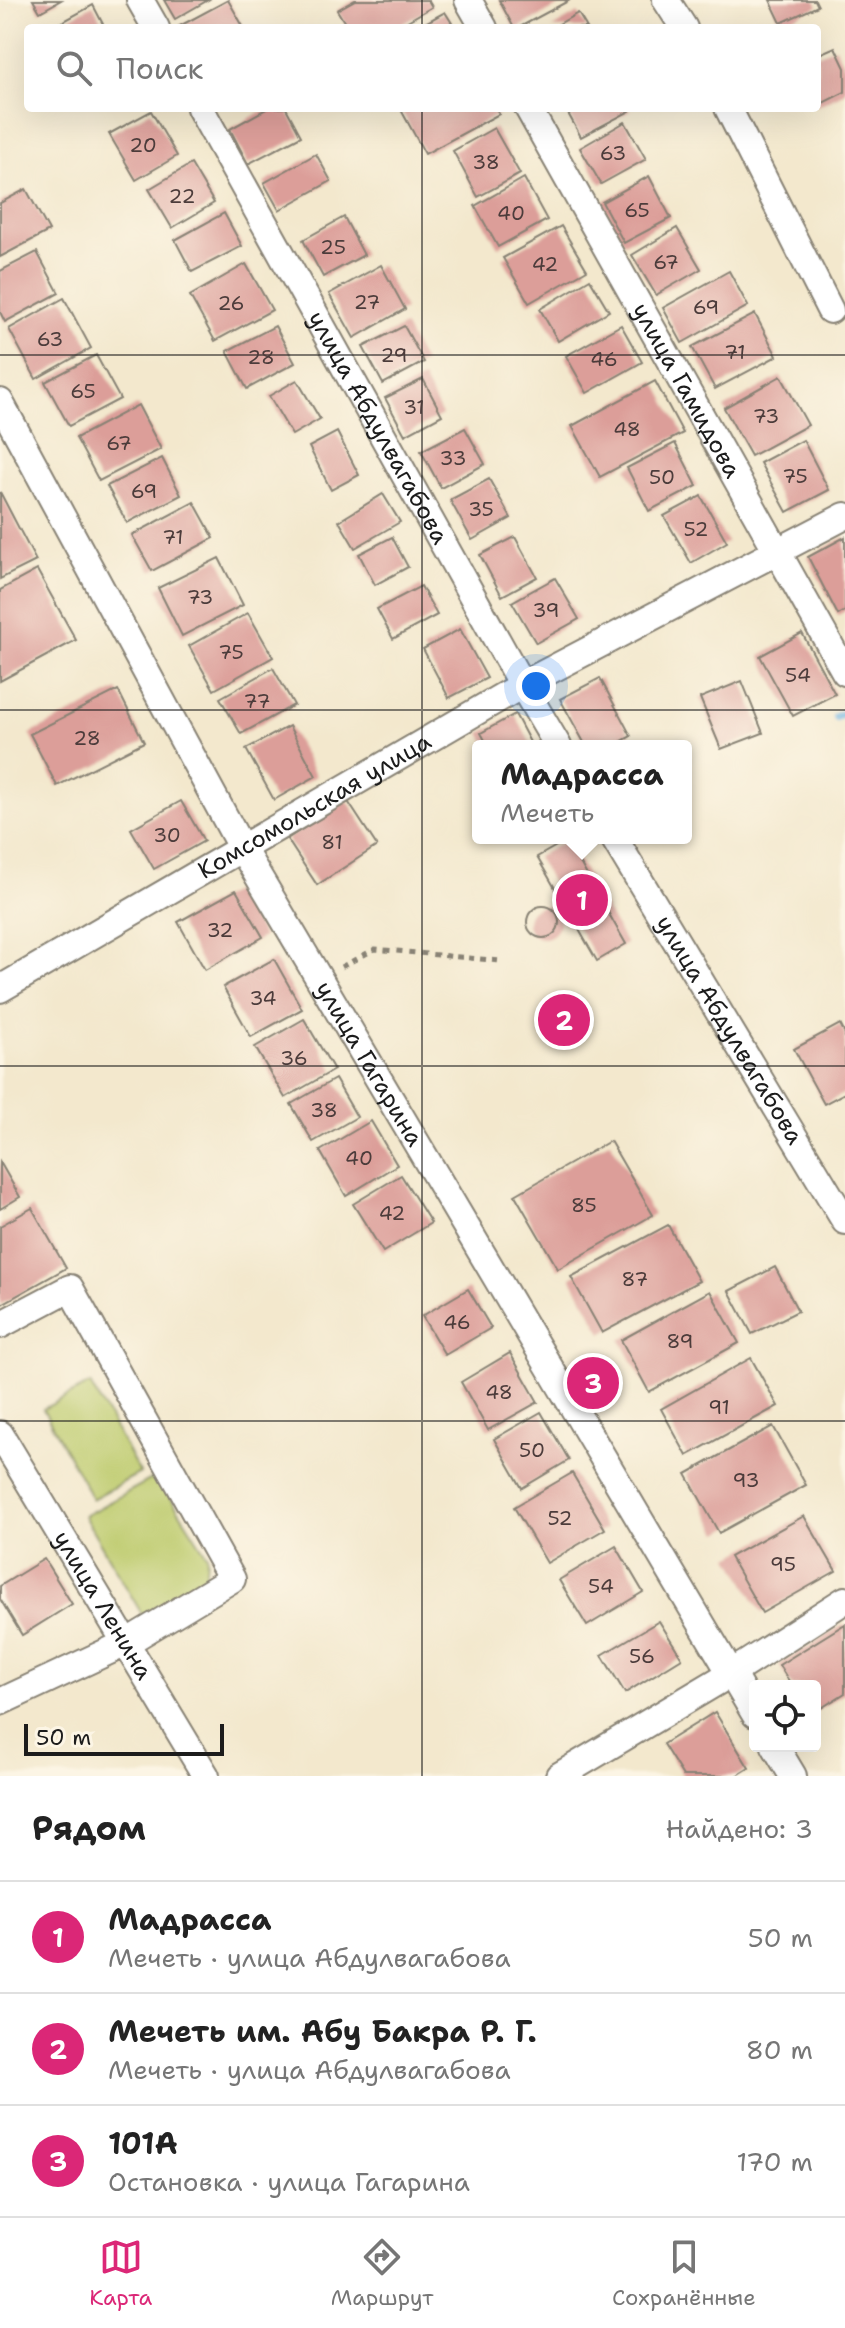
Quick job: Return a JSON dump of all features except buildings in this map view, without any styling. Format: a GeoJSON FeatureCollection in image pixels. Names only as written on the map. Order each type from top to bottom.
{"type":"FeatureCollection","features":[{"type":"Feature","properties":{"kind":"street"},"geometry":{"type":"LineString","coordinates":[[140,0],[154,24]]}},
{"type":"Feature","properties":{"kind":"street"},"geometry":{"type":"LineString","coordinates":[[468,0],[482,24]]}},
{"type":"Feature","properties":{"kind":"street"},"geometry":{"type":"LineString","coordinates":[[666,0],[681,24]]}},
{"type":"Feature","properties":{"kind":"street","name":"улица Абдулвагабова"},"geometry":{"type":"LineString","coordinates":[[202,112],[554,740]]}},
{"type":"Feature","properties":{"kind":"street","name":"улица Гамидова"},"geometry":{"type":"LineString","coordinates":[[530,112],[845,672]]}},
{"type":"Feature","properties":{"kind":"street"},"geometry":{"type":"LineString","coordinates":[[730,112],[830,310]]}},
{"type":"Feature","properties":{"kind":"street","name":"улица Гагарина"},"geometry":{"type":"LineString","coordinates":[[0,402],[241,847],[749,1704]]}},
{"type":"Feature","properties":{"kind":"street","name":"Комсомольская улица"},"geometry":{"type":"LineString","coordinates":[[0,989],[522,685],[845,516]]}},
{"type":"Feature","properties":{"kind":"street","name":"улица Абдулвагабова"},"geometry":{"type":"LineString","coordinates":[[618,844],[845,1221]]}},
{"type":"Feature","properties":{"kind":"street"},"geometry":{"type":"LineString","coordinates":[[0,1325],[70,1288],[232,1579],[124,1644],[0,1702]]}},
{"type":"Feature","properties":{"kind":"street","name":"улица Ленина"},"geometry":{"type":"LineString","coordinates":[[0,1434],[206,1776]]}},
{"type":"Feature","properties":{"kind":"street"},"geometry":{"type":"LineString","coordinates":[[559,1776],[730,1674],[845,1600]]}},
{"type":"Feature","properties":{"kind":"street"},"geometry":{"type":"LineString","coordinates":[[779,1752],[793,1776]]}},
{"type":"Feature","properties":{"kind":"path"},"geometry":{"type":"LineString","coordinates":[[319,978],[375,949],[501,961]]}},
{"type":"Feature","properties":{"kind":"green space"},"geometry":{"type":"Polygon","coordinates":[[[90,1384],[140,1473],[92,1499],[43,1409],[90,1384]]]}},
{"type":"Feature","properties":{"kind":"green space"},"geometry":{"type":"Polygon","coordinates":[[[157,1476],[207,1555],[205,1587],[146,1621],[84,1516],[157,1476]]]}},
{"type":"Feature","properties":{"kind":"waterway"},"geometry":{"type":"LineString","coordinates":[[836,717],[845,713]]}},
{"type":"Feature","properties":{"kind":"place","name":"Мадрасса"},"geometry":{"type":"Point","coordinates":[582,900]}},
{"type":"Feature","properties":{"kind":"place","name":"Мечеть им. Абу Бакра Р. Г."},"geometry":{"type":"Point","coordinates":[564,1020]}},
{"type":"Feature","properties":{"kind":"place","name":"101А"},"geometry":{"type":"Point","coordinates":[593,1383]}}]}
